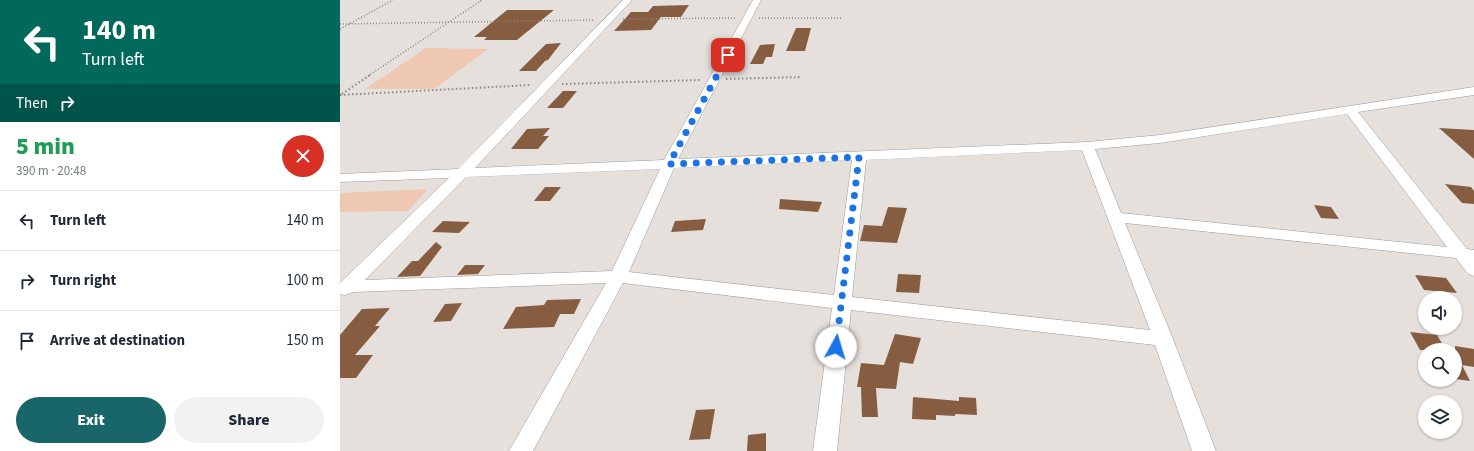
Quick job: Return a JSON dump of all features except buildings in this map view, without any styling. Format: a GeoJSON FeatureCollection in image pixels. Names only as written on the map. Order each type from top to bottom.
{"type":"FeatureCollection","features":[{"type":"Feature","properties":{"kind":"street"},"geometry":{"type":"LineString","coordinates":[[344,290],[463,172],[628,0]]}},
{"type":"Feature","properties":{"kind":"street"},"geometry":{"type":"LineString","coordinates":[[522,451],[618,277],[669,164],[758,0]]}},
{"type":"Feature","properties":{"kind":"street"},"geometry":{"type":"LineString","coordinates":[[340,178],[859,157],[1087,146],[1160,139],[1469,92],[1474,103]]}},
{"type":"Feature","properties":{"kind":"street"},"geometry":{"type":"LineString","coordinates":[[1350,110],[1468,254],[1474,270]]}},
{"type":"Feature","properties":{"kind":"street"},"geometry":{"type":"LineString","coordinates":[[1087,146],[1163,339],[1204,451]]}},
{"type":"Feature","properties":{"kind":"street"},"geometry":{"type":"LineString","coordinates":[[825,451],[841,302],[859,157]]}},
{"type":"Feature","properties":{"kind":"street"},"geometry":{"type":"LineString","coordinates":[[1114,217],[1468,254]]}},
{"type":"Feature","properties":{"kind":"street"},"geometry":{"type":"LineString","coordinates":[[344,290],[618,277],[1163,339]]}},
{"type":"Feature","properties":{"kind":"path"},"geometry":{"type":"LineString","coordinates":[[340,29],[393,0]]}},
{"type":"Feature","properties":{"kind":"path"},"geometry":{"type":"LineString","coordinates":[[340,95],[482,0]]}},
{"type":"Feature","properties":{"kind":"path"},"geometry":{"type":"LineString","coordinates":[[340,24],[349,24]]}},
{"type":"Feature","properties":{"kind":"path"},"geometry":{"type":"LineString","coordinates":[[340,95],[547,84],[802,77]]}},
{"type":"Feature","properties":{"kind":"shaded area"},"geometry":{"type":"Polygon","coordinates":[[[426,48],[488,49],[434,89],[365,89],[426,48]]]}},
{"type":"Feature","properties":{"kind":"shaded area"},"geometry":{"type":"Polygon","coordinates":[[[428,189],[408,211],[340,212],[340,193],[428,189]]]}},
{"type":"Feature","properties":{"kind":"route"},"geometry":{"type":"LineString","coordinates":[[728,55],[669,164],[859,157],[836,347]]}}]}
